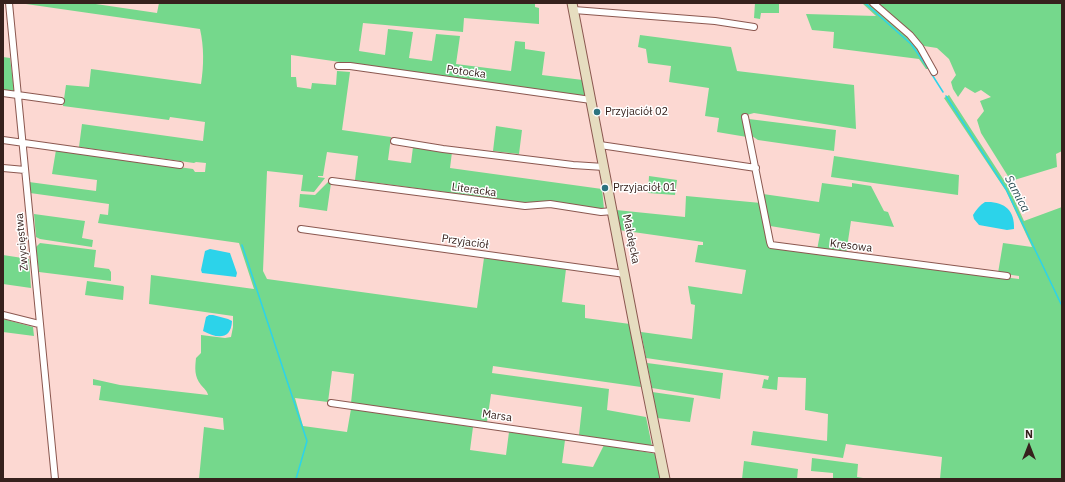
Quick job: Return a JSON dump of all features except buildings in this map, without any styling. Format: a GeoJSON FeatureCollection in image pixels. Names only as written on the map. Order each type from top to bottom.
{"type":"FeatureCollection","features":[{"type":"Feature","properties":{"kind":"street","name":"Zwycięstwa"},"geometry":{"type":"LineString","coordinates":[[9,3],[55,479]]}},
{"type":"Feature","properties":{"kind":"street"},"geometry":{"type":"LineString","coordinates":[[872,3],[910,35],[920,48],[934,72]]}},
{"type":"Feature","properties":{"kind":"street"},"geometry":{"type":"LineString","coordinates":[[573,7],[754,26]]}},
{"type":"Feature","properties":{"kind":"street","name":"Małołęcka"},"geometry":{"type":"LineString","coordinates":[[573,7],[665,479]]}},
{"type":"Feature","properties":{"kind":"street","name":"Potocka"},"geometry":{"type":"LineString","coordinates":[[338,66],[350,66],[591,100]]}},
{"type":"Feature","properties":{"kind":"street"},"geometry":{"type":"LineString","coordinates":[[3,93],[61,101]]}},
{"type":"Feature","properties":{"kind":"street","name":"Kresowa"},"geometry":{"type":"LineString","coordinates":[[745,117],[771,245],[1007,276]]}},
{"type":"Feature","properties":{"kind":"street"},"geometry":{"type":"LineString","coordinates":[[3,140],[180,165]]}},
{"type":"Feature","properties":{"kind":"street"},"geometry":{"type":"LineString","coordinates":[[394,141],[443,149],[461,150],[573,165],[604,167]]}},
{"type":"Feature","properties":{"kind":"street"},"geometry":{"type":"LineString","coordinates":[[600,145],[756,168]]}},
{"type":"Feature","properties":{"kind":"street"},"geometry":{"type":"LineString","coordinates":[[3,168],[25,170]]}},
{"type":"Feature","properties":{"kind":"street","name":"Literacka"},"geometry":{"type":"LineString","coordinates":[[332,181],[525,206],[550,204],[601,212],[613,211]]}},
{"type":"Feature","properties":{"kind":"street","name":"Przyjaciół"},"geometry":{"type":"LineString","coordinates":[[301,229],[625,274]]}},
{"type":"Feature","properties":{"kind":"street"},"geometry":{"type":"LineString","coordinates":[[3,315],[39,324]]}},
{"type":"Feature","properties":{"kind":"street","name":"Marsa"},"geometry":{"type":"LineString","coordinates":[[331,403],[659,450]]}},
{"type":"Feature","properties":{"kind":"green space"},"geometry":{"type":"Polygon","coordinates":[[[19,3],[89,3],[157,13],[159,3],[535,3],[535,7],[539,8],[539,24],[464,18],[463,32],[363,23],[359,51],[385,55],[388,29],[413,32],[409,58],[432,61],[436,34],[460,36],[456,64],[511,71],[515,41],[525,42],[525,49],[545,52],[542,75],[583,80],[587,95],[578,96],[291,55],[291,77],[296,77],[297,87],[311,89],[312,83],[336,85],[337,71],[350,72],[342,130],[391,137],[388,160],[411,163],[413,147],[452,152],[450,168],[602,189],[604,209],[535,204],[355,180],[358,156],[327,152],[323,176],[318,176],[325,178],[314,192],[301,191],[303,175],[267,171],[263,271],[267,279],[477,308],[484,258],[566,269],[562,302],[585,305],[585,318],[630,324],[641,387],[493,366],[492,373],[609,389],[607,410],[646,417],[652,446],[579,435],[582,407],[491,394],[487,422],[351,403],[354,374],[332,371],[328,402],[295,398],[303,426],[347,432],[351,409],[473,427],[470,450],[506,455],[509,432],[565,440],[562,463],[593,467],[604,445],[657,454],[661,479],[199,479],[204,427],[224,430],[223,418],[99,400],[101,386],[93,385],[93,379],[120,385],[208,395],[197,378],[195,365],[196,358],[201,353],[201,335],[225,338],[231,337],[233,316],[149,304],[151,275],[254,289],[239,243],[98,223],[100,214],[108,215],[109,204],[30,193],[29,182],[96,191],[97,180],[52,174],[56,150],[193,169],[195,172],[205,172],[206,163],[194,163],[79,147],[82,124],[203,141],[205,122],[170,117],[169,120],[63,106],[66,85],[89,87],[91,69],[201,84],[203,56],[200,29],[19,3]]]}},
{"type":"Feature","properties":{"kind":"green space"},"geometry":{"type":"Polygon","coordinates":[[[755,3],[779,3],[779,13],[761,13],[760,19],[754,18],[755,3]]]}},
{"type":"Feature","properties":{"kind":"green space"},"geometry":{"type":"Polygon","coordinates":[[[862,3],[868,3],[912,39],[930,69],[926,69],[919,59],[833,48],[834,32],[812,30],[806,14],[876,16],[862,3]]]}},
{"type":"Feature","properties":{"kind":"green space"},"geometry":{"type":"Polygon","coordinates":[[[876,3],[1062,3],[1062,151],[1056,154],[1057,167],[1011,181],[981,133],[977,120],[984,111],[980,101],[991,97],[981,90],[975,93],[965,87],[958,97],[951,82],[956,75],[949,59],[937,48],[924,46],[914,35],[876,3]]]}},
{"type":"Feature","properties":{"kind":"green space"},"geometry":{"type":"Polygon","coordinates":[[[640,35],[731,47],[737,71],[854,85],[856,129],[754,113],[743,116],[747,137],[717,132],[719,118],[705,116],[709,88],[669,82],[671,66],[648,63],[646,49],[638,47],[640,35]]]}},
{"type":"Feature","properties":{"kind":"green space"},"geometry":{"type":"Polygon","coordinates":[[[3,57],[10,58],[14,90],[12,92],[3,91],[3,57]]]}},
{"type":"Feature","properties":{"kind":"green space"},"geometry":{"type":"Polygon","coordinates":[[[949,95],[1009,188],[1024,221],[1062,207],[1062,479],[940,479],[942,457],[846,444],[843,458],[751,445],[753,431],[827,441],[828,414],[805,410],[806,378],[778,377],[777,390],[762,388],[764,379],[768,380],[769,376],[646,358],[641,332],[692,339],[695,305],[691,304],[688,286],[742,294],[746,270],[695,262],[698,245],[703,245],[703,242],[619,230],[616,210],[685,217],[686,196],[761,203],[770,248],[1019,279],[1019,276],[998,273],[1003,243],[1032,247],[1006,191],[944,98],[949,95]]]}},
{"type":"Feature","properties":{"kind":"green space"},"geometry":{"type":"Polygon","coordinates":[[[749,119],[836,130],[834,151],[758,140],[752,136],[749,119]]]}},
{"type":"Feature","properties":{"kind":"green space"},"geometry":{"type":"Polygon","coordinates":[[[496,126],[522,130],[519,154],[493,151],[496,126]]]}},
{"type":"Feature","properties":{"kind":"green space"},"geometry":{"type":"Polygon","coordinates":[[[834,156],[959,175],[958,195],[831,177],[834,156]]]}},
{"type":"Feature","properties":{"kind":"green space"},"geometry":{"type":"Polygon","coordinates":[[[649,176],[677,180],[675,195],[648,193],[649,176]]]}},
{"type":"Feature","properties":{"kind":"green space"},"geometry":{"type":"Polygon","coordinates":[[[328,182],[331,183],[327,211],[299,207],[300,194],[315,195],[328,182]]]}},
{"type":"Feature","properties":{"kind":"green space"},"geometry":{"type":"Polygon","coordinates":[[[822,183],[852,187],[852,183],[871,186],[884,211],[888,212],[894,227],[851,221],[846,254],[817,250],[820,234],[770,226],[763,194],[819,202],[822,183]]]}},
{"type":"Feature","properties":{"kind":"green space"},"geometry":{"type":"Polygon","coordinates":[[[34,214],[85,221],[82,238],[93,240],[92,247],[40,239],[36,237],[34,214]]]}},
{"type":"Feature","properties":{"kind":"green space"},"geometry":{"type":"Polygon","coordinates":[[[40,243],[96,250],[94,267],[109,269],[111,272],[111,281],[39,272],[36,247],[40,243]]]}},
{"type":"Feature","properties":{"kind":"green space"},"geometry":{"type":"Polygon","coordinates":[[[3,255],[29,259],[31,288],[3,284],[3,255]]]}},
{"type":"Feature","properties":{"kind":"green space"},"geometry":{"type":"Polygon","coordinates":[[[87,281],[123,286],[123,300],[85,295],[87,281]]]}},
{"type":"Feature","properties":{"kind":"green space"},"geometry":{"type":"Polygon","coordinates":[[[3,319],[33,327],[34,336],[3,332],[3,319]]]}},
{"type":"Feature","properties":{"kind":"green space"},"geometry":{"type":"Polygon","coordinates":[[[647,363],[723,373],[720,399],[652,388],[647,363]]]}},
{"type":"Feature","properties":{"kind":"green space"},"geometry":{"type":"Polygon","coordinates":[[[652,392],[694,398],[690,422],[657,418],[652,392]]]}},
{"type":"Feature","properties":{"kind":"green space"},"geometry":{"type":"Polygon","coordinates":[[[812,458],[858,464],[857,477],[869,479],[833,479],[833,473],[811,471],[812,458]]]}},
{"type":"Feature","properties":{"kind":"green space"},"geometry":{"type":"Polygon","coordinates":[[[744,461],[798,469],[797,479],[742,479],[744,461]]]}},
{"type":"Feature","properties":{"kind":"water"},"geometry":{"type":"Polygon","coordinates":[[[985,202],[998,203],[1007,208],[1013,217],[1014,229],[1007,230],[979,225],[974,219],[973,215],[985,202]]]}},
{"type":"Feature","properties":{"kind":"water"},"geometry":{"type":"Polygon","coordinates":[[[210,249],[230,253],[237,273],[236,277],[202,273],[201,270],[205,251],[210,249]]]}},
{"type":"Feature","properties":{"kind":"water"},"geometry":{"type":"Polygon","coordinates":[[[213,315],[232,321],[229,332],[226,335],[218,336],[203,331],[206,317],[213,315]]]}},
{"type":"Feature","properties":{"kind":"waterway","name":"Samica"},"geometry":{"type":"LineString","coordinates":[[865,3],[911,44],[928,68]]}},
{"type":"Feature","properties":{"kind":"waterway","name":"Samica"},"geometry":{"type":"LineString","coordinates":[[931,73],[943,92]]}},
{"type":"Feature","properties":{"kind":"waterway","name":"Samica"},"geometry":{"type":"LineString","coordinates":[[946,96],[1006,189],[1062,306]]}},
{"type":"Feature","properties":{"kind":"waterway"},"geometry":{"type":"LineString","coordinates":[[242,245],[307,441],[296,479]]}},
{"type":"Feature","properties":{"kind":"place","name":"Przyjaciół 02"},"geometry":{"type":"Point","coordinates":[597,112]}},
{"type":"Feature","properties":{"kind":"place","name":"Przyjaciół 01"},"geometry":{"type":"Point","coordinates":[605,188]}}]}
